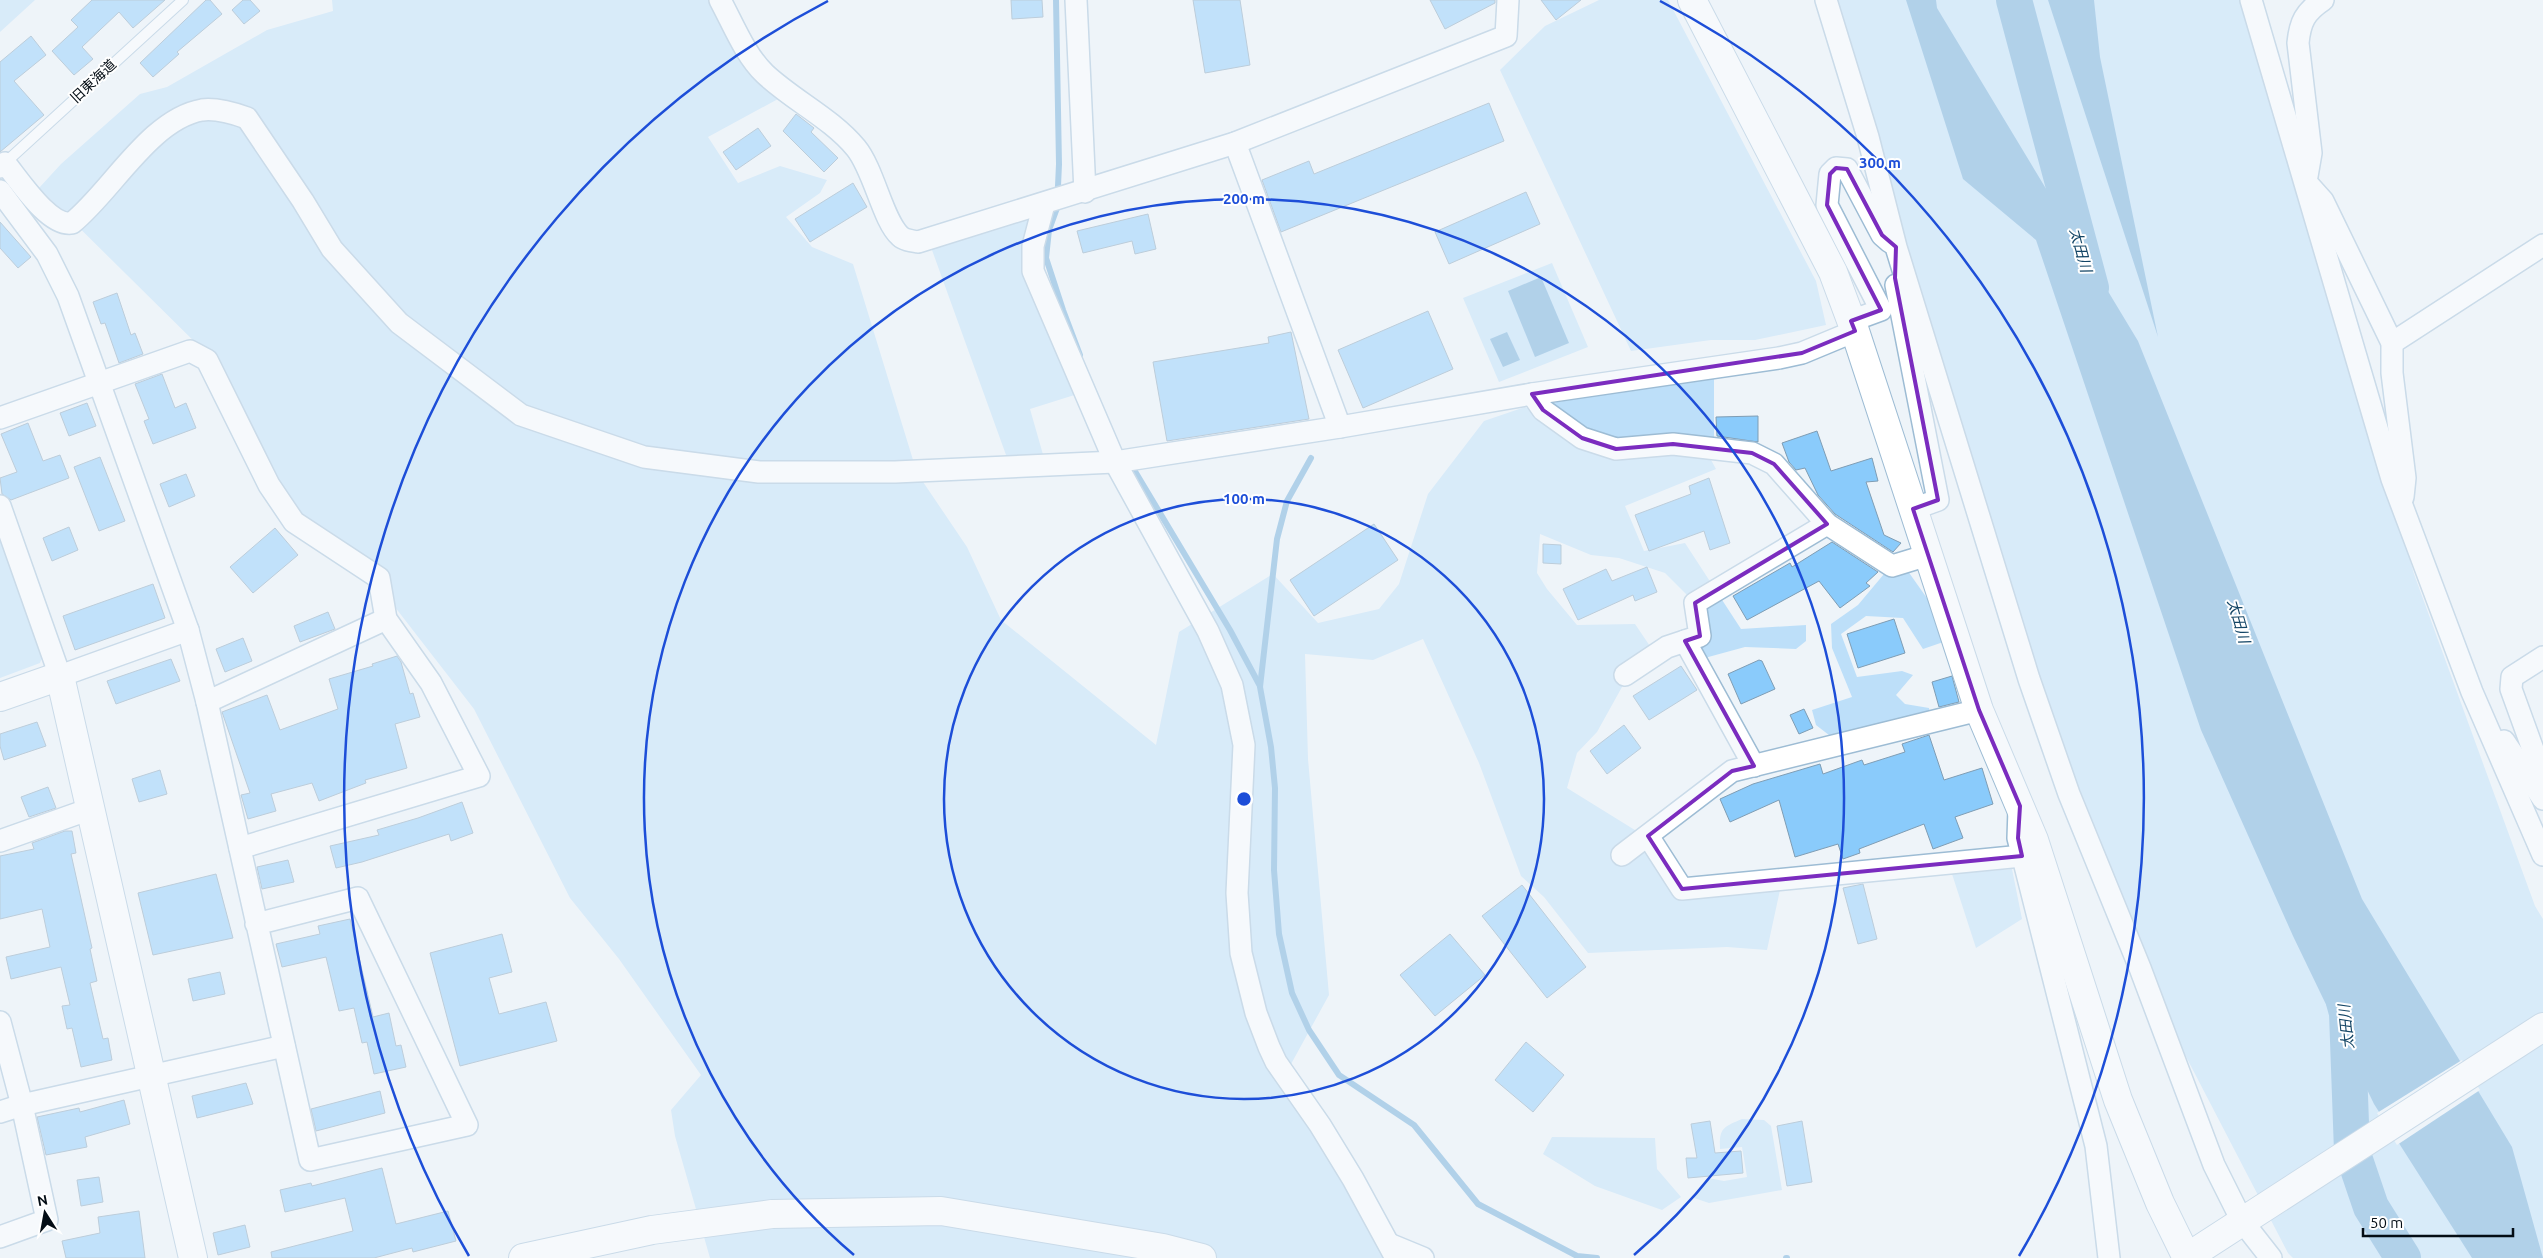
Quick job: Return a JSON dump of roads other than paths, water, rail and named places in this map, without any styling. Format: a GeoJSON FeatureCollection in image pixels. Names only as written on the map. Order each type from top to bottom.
{"type":"FeatureCollection","features":[{"type":"Feature","properties":{"kind":"street"},"geometry":{"type":"LineString","coordinates":[[720,0],[746,48],[764,74],[833,125],[857,149],[871,174],[894,229],[901,238],[918,242],[1085,192],[1235,143],[1506,36],[1508,0]]}},
{"type":"Feature","properties":{"kind":"street"},"geometry":{"type":"LineString","coordinates":[[1076,0],[1085,192]]}},
{"type":"Feature","properties":{"kind":"street"},"geometry":{"type":"LineString","coordinates":[[1692,0],[1833,272],[1853,326],[1979,710],[2034,840],[2118,1100],[2160,1203],[2187,1258],[2543,1027]]}},
{"type":"Feature","properties":{"kind":"street"},"geometry":{"type":"LineString","coordinates":[[1826,0],[1868,137],[1896,247],[2029,679],[2069,794],[2140,968],[2214,1165],[2242,1221],[2271,1258]]}},
{"type":"Feature","properties":{"kind":"street"},"geometry":{"type":"LineString","coordinates":[[2251,0],[2392,479],[2472,692],[2543,855]]}},
{"type":"Feature","properties":{"kind":"street"},"geometry":{"type":"LineString","coordinates":[[2306,182],[2311,153],[2298,43],[2299,26],[2305,15],[2323,0]]}},
{"type":"Feature","properties":{"kind":"street"},"geometry":{"type":"LineString","coordinates":[[2,165],[50,216],[65,224],[72,223],[155,135],[186,115],[209,110],[232,113],[247,118],[303,201],[332,249],[399,323],[522,415],[644,457],[769,472],[895,472],[1115,462],[1340,427],[1532,394],[1779,358],[1802,352],[1881,310],[1827,205],[1830,174],[1836,168],[1847,169],[1882,235],[1896,247]]}},
{"type":"Feature","properties":{"kind":"street"},"geometry":{"type":"LineString","coordinates":[[1235,143],[1340,427]]}},
{"type":"Feature","properties":{"kind":"street"},"geometry":{"type":"LineString","coordinates":[[2306,182],[2323,200],[2392,343],[2392,372],[2405,478],[2402,507]]}},
{"type":"Feature","properties":{"kind":"street"},"geometry":{"type":"LineString","coordinates":[[0,191],[47,254],[68,296],[188,630],[207,702],[256,924],[310,1160],[467,1126],[358,898],[256,924]]}},
{"type":"Feature","properties":{"kind":"street"},"geometry":{"type":"LineString","coordinates":[[1044,204],[1033,246],[1033,270],[1115,462],[1208,631],[1232,685],[1244,745],[1237,893],[1241,953],[1256,1013],[1276,1062],[1320,1125],[1392,1251],[1423,1258]]}},
{"type":"Feature","properties":{"kind":"street"},"geometry":{"type":"LineString","coordinates":[[2392,343],[2543,245]]}},
{"type":"Feature","properties":{"kind":"street"},"geometry":{"type":"LineString","coordinates":[[1896,247],[1895,278],[1938,500],[1913,509]]}},
{"type":"Feature","properties":{"kind":"street"},"geometry":{"type":"LineString","coordinates":[[0,418],[190,351],[207,360],[270,485],[294,522],[378,578],[386,620],[431,684],[479,776],[240,848]]}},
{"type":"Feature","properties":{"kind":"street"},"geometry":{"type":"LineString","coordinates":[[1532,394],[1543,410],[1582,438],[1616,449],[1673,444],[1752,453],[1774,464],[1827,524],[1892,566],[1928,555]]}},
{"type":"Feature","properties":{"kind":"street"},"geometry":{"type":"LineString","coordinates":[[0,506],[60,676],[193,1258]]}},
{"type":"Feature","properties":{"kind":"street"},"geometry":{"type":"LineString","coordinates":[[1624,675],[1667,647],[1700,636],[1695,603],[1827,524]]}},
{"type":"Feature","properties":{"kind":"street"},"geometry":{"type":"LineString","coordinates":[[207,702],[386,620]]}},
{"type":"Feature","properties":{"kind":"street"},"geometry":{"type":"LineString","coordinates":[[0,697],[188,630]]}},
{"type":"Feature","properties":{"kind":"street"},"geometry":{"type":"LineString","coordinates":[[1685,641],[1754,766]]}},
{"type":"Feature","properties":{"kind":"street"},"geometry":{"type":"LineString","coordinates":[[2543,657],[2512,677],[2511,689],[2543,776]]}},
{"type":"Feature","properties":{"kind":"street"},"geometry":{"type":"LineString","coordinates":[[2472,692],[2543,799]]}},
{"type":"Feature","properties":{"kind":"street"},"geometry":{"type":"LineString","coordinates":[[1622,855],[1732,771],[1979,710]]}},
{"type":"Feature","properties":{"kind":"street"},"geometry":{"type":"LineString","coordinates":[[2020,806],[2018,838],[2022,856],[2096,1146],[2109,1258]]}},
{"type":"Feature","properties":{"kind":"street"},"geometry":{"type":"LineString","coordinates":[[0,841],[90,808]]}},
{"type":"Feature","properties":{"kind":"street"},"geometry":{"type":"LineString","coordinates":[[1648,836],[1682,889],[2022,856]]}},
{"type":"Feature","properties":{"kind":"street"},"geometry":{"type":"LineString","coordinates":[[0,1022],[22,1104],[47,1220],[0,1237]]}},
{"type":"Feature","properties":{"kind":"street"},"geometry":{"type":"LineString","coordinates":[[0,1112],[22,1104],[284,1046]]}},
{"type":"Feature","properties":{"kind":"street"},"geometry":{"type":"LineString","coordinates":[[532,1257],[652,1230],[772,1214],[941,1211],[1162,1248],[1202,1258]]}},
{"type":"Feature","properties":{"kind":"lane","name":"旧東海道"},"geometry":{"type":"LineString","coordinates":[[2,165],[182,0]]}},
{"type":"Feature","properties":{"kind":"water"},"geometry":{"type":"Polygon","coordinates":[[[1906,0],[1936,0],[1937,8],[2138,341],[2362,899],[2512,1147],[2543,1258],[2472,1258],[2374,1104],[2293,936],[2201,730],[2036,240],[1963,179],[1906,0]]]}},
{"type":"Feature","properties":{"kind":"water"},"geometry":{"type":"Polygon","coordinates":[[[2048,0],[2094,0],[2100,57],[2158,337],[2048,0]]]}},
{"type":"Feature","properties":{"kind":"water"},"geometry":{"type":"Polygon","coordinates":[[[1541,277],[1569,343],[1535,357],[1508,291],[1541,277]]]}},
{"type":"Feature","properties":{"kind":"water"},"geometry":{"type":"Polygon","coordinates":[[[1507,332],[1520,360],[1503,367],[1490,339],[1507,332]]]}},
{"type":"Feature","properties":{"kind":"waterway"},"geometry":{"type":"LineString","coordinates":[[1056,0],[1059,164],[1057,208],[1049,230],[1046,258],[1080,355]]}},
{"type":"Feature","properties":{"kind":"waterway","name":"太田川"},"geometry":{"type":"LineString","coordinates":[[2014,0],[2091,288]]}},
{"type":"Feature","properties":{"kind":"waterway"},"geometry":{"type":"LineString","coordinates":[[1311,458],[1287,501],[1277,539],[1260,687],[1271,747],[1275,788],[1274,870],[1279,934],[1292,993],[1309,1030],[1339,1075],[1414,1125],[1478,1204],[1577,1256],[1597,1258]]}},
{"type":"Feature","properties":{"kind":"waterway"},"geometry":{"type":"LineString","coordinates":[[1130,463],[1230,630],[1260,686]]}},
{"type":"Feature","properties":{"kind":"waterway","name":"太田川"},"geometry":{"type":"LineString","coordinates":[[2344,1002],[2347,1013],[2352,1151],[2371,1207],[2403,1258]]}}]}
